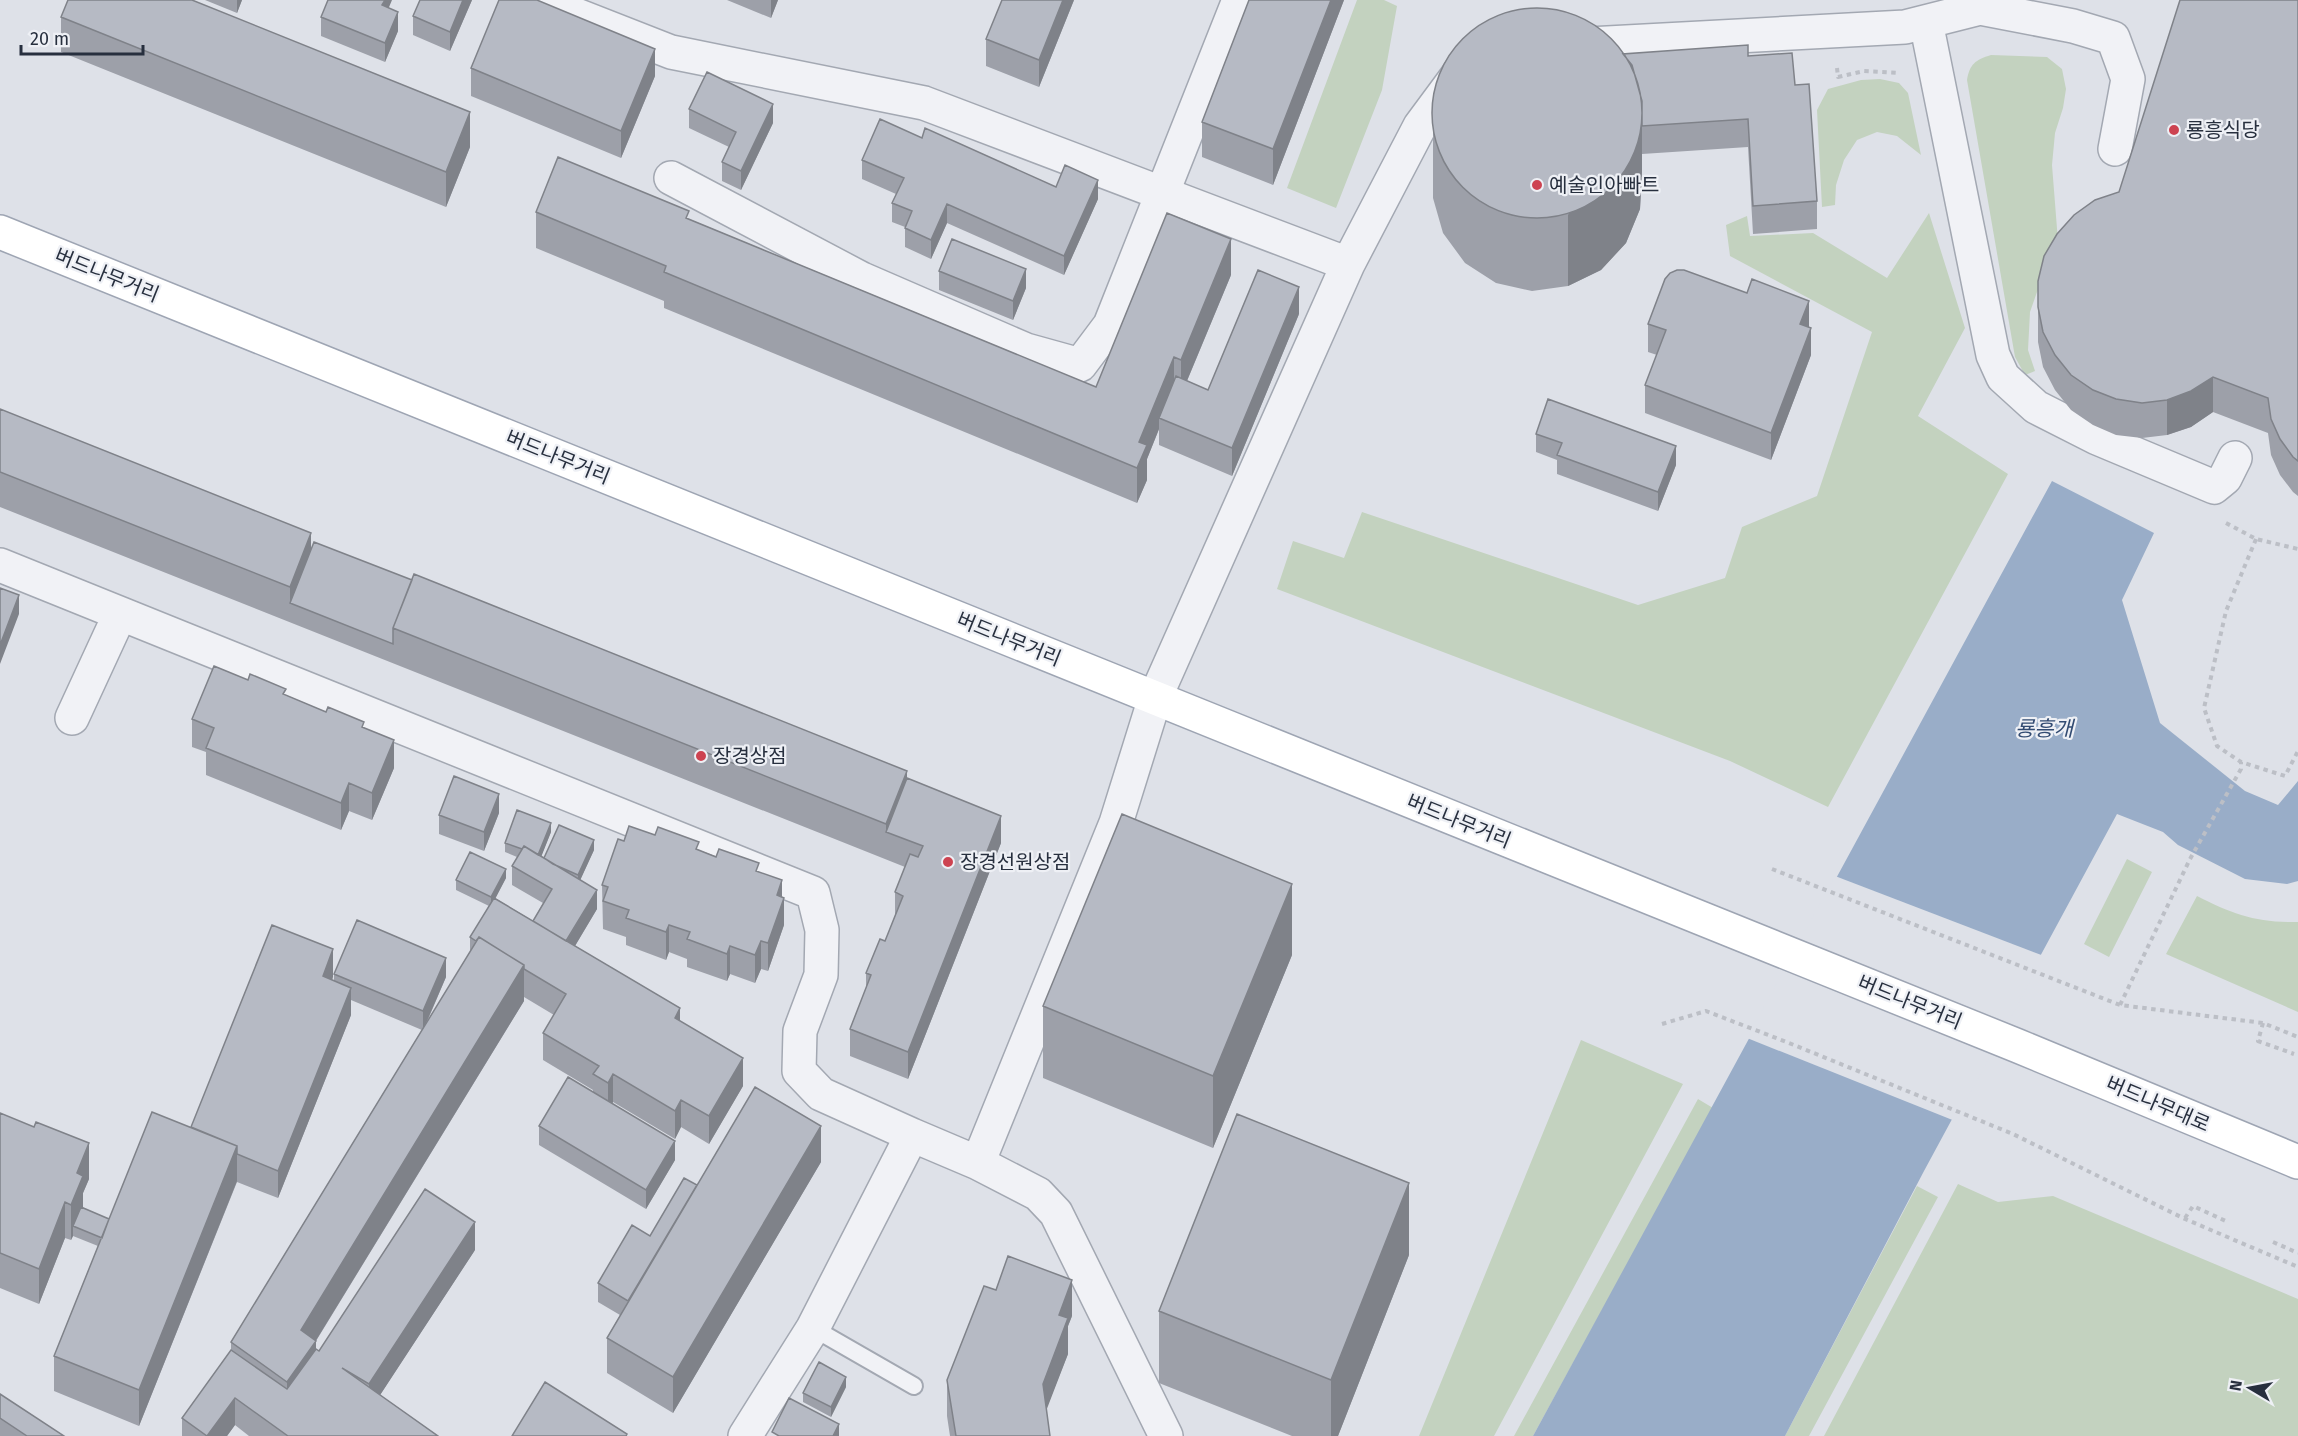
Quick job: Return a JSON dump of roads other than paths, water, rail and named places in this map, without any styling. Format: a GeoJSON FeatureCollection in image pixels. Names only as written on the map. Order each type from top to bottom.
{"type":"FeatureCollection","features":[{"type":"Feature","properties":{"kind":"main road","name":"버드나무거리"},"geometry":{"type":"LineString","coordinates":[[0,232],[2018,1046]]}},
{"type":"Feature","properties":{"kind":"main road","name":"버드나무대로"},"geometry":{"type":"LineString","coordinates":[[2018,1046],[2298,1162]]}},
{"type":"Feature","properties":{"kind":"street"},"geometry":{"type":"LineString","coordinates":[[538,0],[671,52],[924,103],[1348,264]]}},
{"type":"Feature","properties":{"kind":"street"},"geometry":{"type":"LineString","coordinates":[[671,178],[862,279],[1026,350],[1080,365],[1110,325],[1239,0]]}},
{"type":"Feature","properties":{"kind":"street"},"geometry":{"type":"LineString","coordinates":[[1546,46],[1877,14],[1905,27],[1980,4],[2113,38],[2128,79],[2115,149]]}},
{"type":"Feature","properties":{"kind":"street"},"geometry":{"type":"LineString","coordinates":[[1926,22],[1993,355],[2003,378],[2036,407],[2097,438],[2214,487],[2225,478],[2235,458]]}},
{"type":"Feature","properties":{"kind":"street"},"geometry":{"type":"LineString","coordinates":[[978,1163],[1116,823],[1155,698],[1348,264],[1420,126],[1462,69],[1482,62]]}},
{"type":"Feature","properties":{"kind":"street"},"geometry":{"type":"LineString","coordinates":[[0,565],[813,893],[822,930],[820,975],[800,1031],[799,1071],[821,1094],[978,1163],[1038,1194],[1056,1213],[1166,1436]]}},
{"type":"Feature","properties":{"kind":"street"},"geometry":{"type":"LineString","coordinates":[[72,718],[120,614]]}},
{"type":"Feature","properties":{"kind":"street"},"geometry":{"type":"LineString","coordinates":[[745,1436],[813,1328],[912,1134]]}},
{"type":"Feature","properties":{"kind":"lane"},"geometry":{"type":"LineString","coordinates":[[813,1328],[914,1386]]}},
{"type":"Feature","properties":{"kind":"water","name":"룡흥개"},"geometry":{"type":"Polygon","coordinates":[[[2052,481],[2154,533],[2122,600],[2160,723],[2245,791],[2278,805],[2298,781],[2298,881],[2287,884],[2245,879],[2178,845],[2163,832],[2117,814],[1924,1171],[1785,1436],[1533,1436],[2052,481]]]}},
{"type":"Feature","properties":{"kind":"place","name":"룡흥식당"},"geometry":{"type":"Point","coordinates":[2174,130]}},
{"type":"Feature","properties":{"kind":"place","name":"예술인아빠트"},"geometry":{"type":"Point","coordinates":[1537,185]}},
{"type":"Feature","properties":{"kind":"place","name":"장경상점"},"geometry":{"type":"Point","coordinates":[701,756]}},
{"type":"Feature","properties":{"kind":"place","name":"장경선원상점"},"geometry":{"type":"Point","coordinates":[948,862]}}]}
